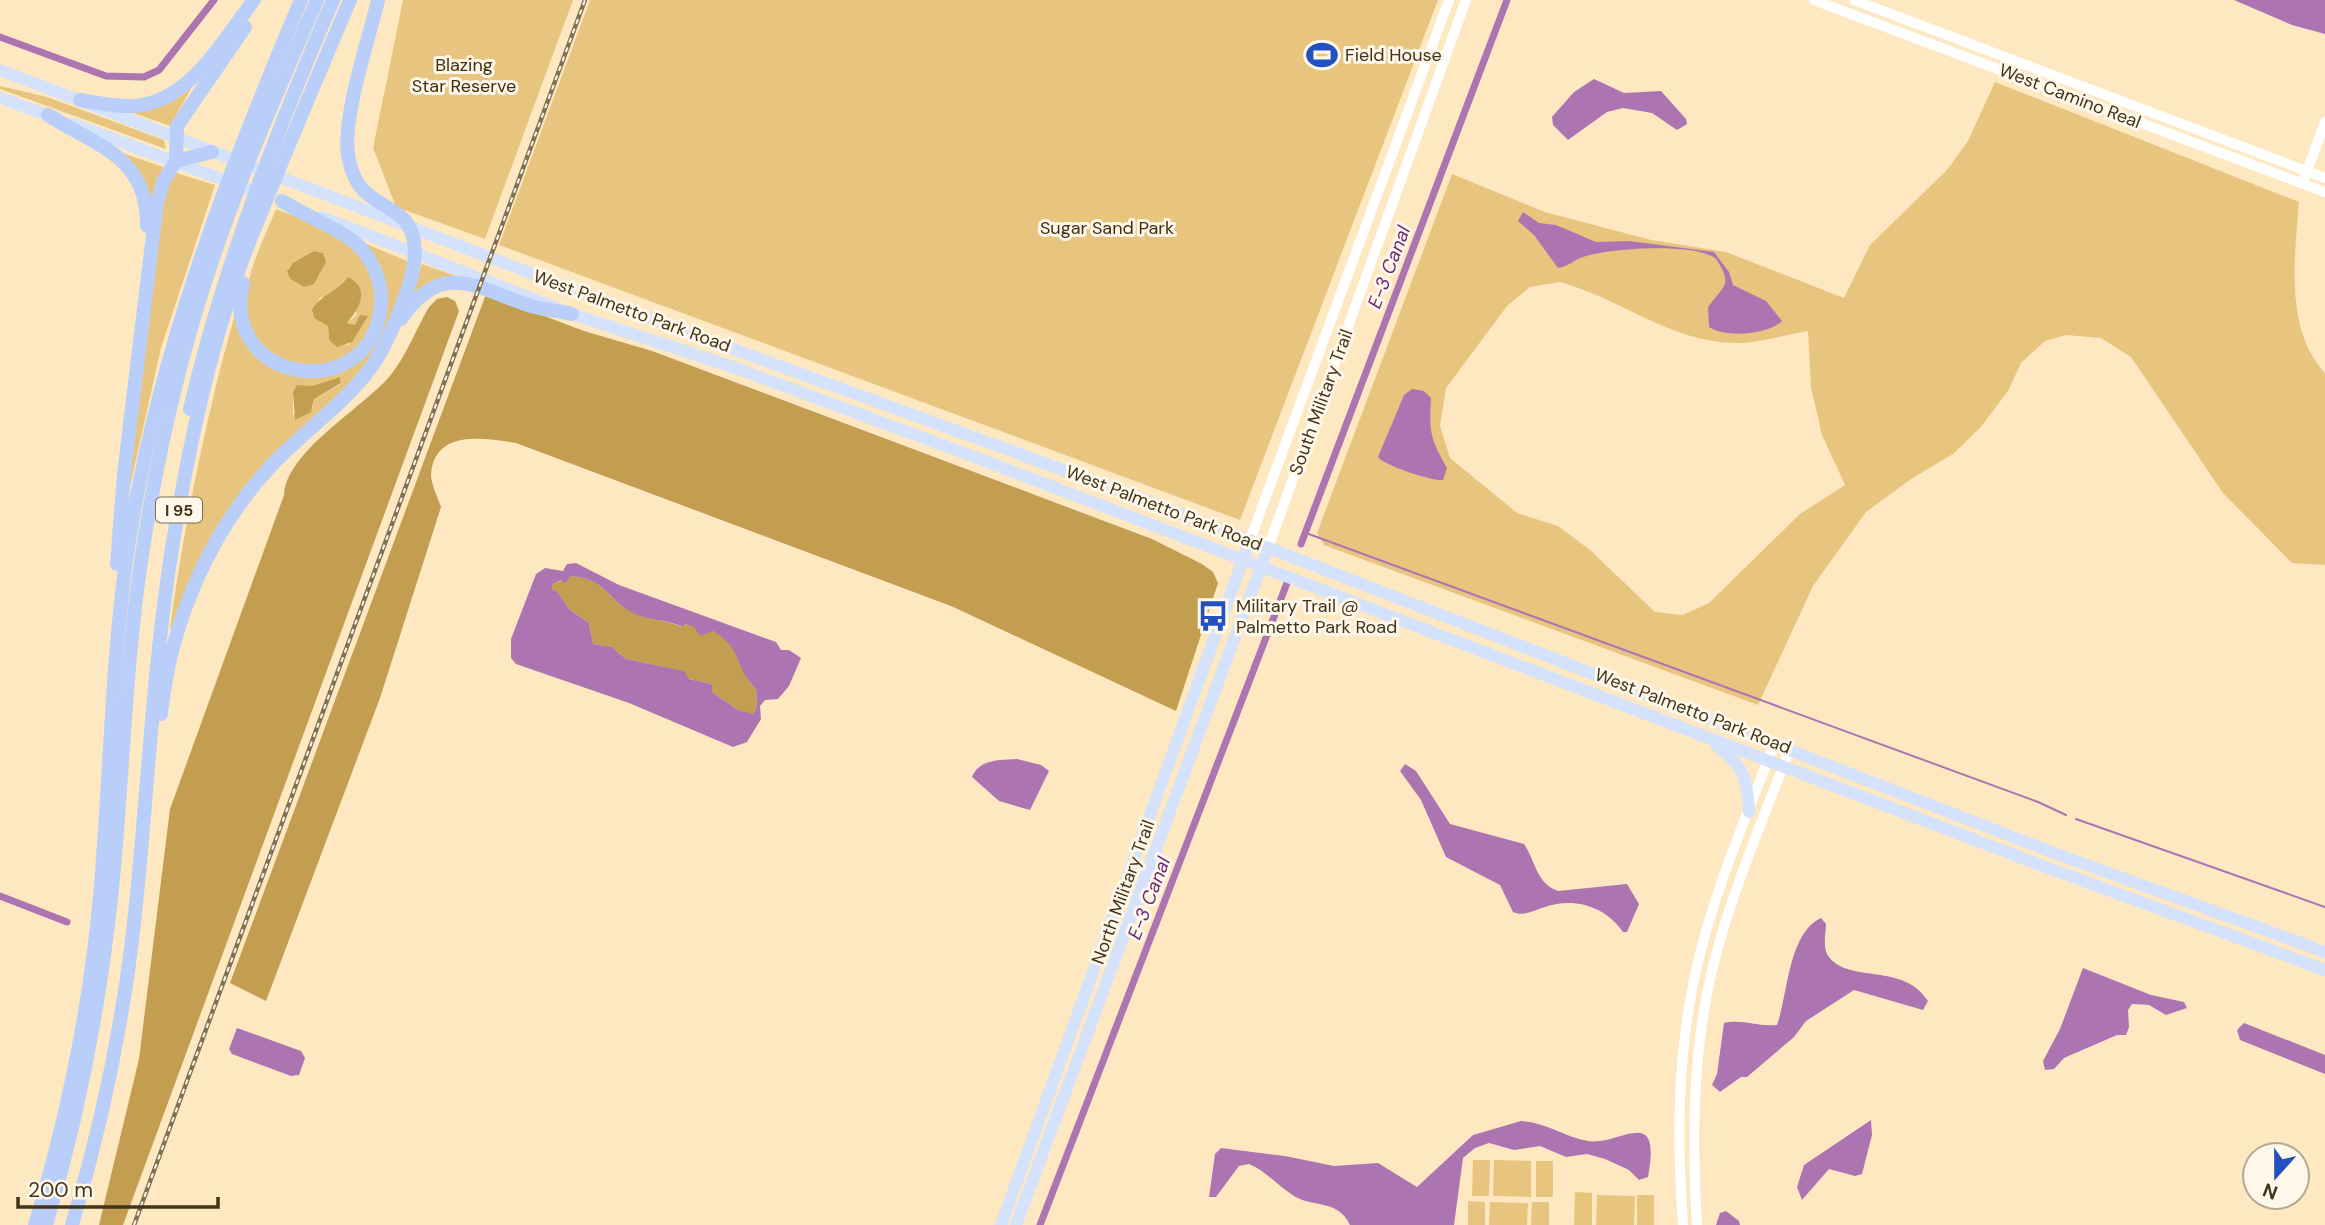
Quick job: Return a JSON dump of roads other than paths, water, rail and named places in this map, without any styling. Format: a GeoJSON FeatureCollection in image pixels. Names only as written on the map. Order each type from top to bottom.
{"type":"FeatureCollection","features":[{"type":"Feature","properties":{"kind":"highway"},"geometry":{"type":"LineString","coordinates":[[80,100],[134,106],[174,93],[196,74],[254,0]]}},
{"type":"Feature","properties":{"kind":"highway"},"geometry":{"type":"LineString","coordinates":[[116,654],[116,582],[124,474],[157,202],[164,180],[176,162],[175,138],[186,110],[264,0]]}},
{"type":"Feature","properties":{"kind":"highway","name":"I 95"},"geometry":{"type":"LineString","coordinates":[[35,1225],[64,1117],[89,989],[100,893],[116,654],[127,558],[143,465],[165,370],[192,277],[226,203],[302,0]]}},
{"type":"Feature","properties":{"kind":"highway"},"geometry":{"type":"LineString","coordinates":[[247,148],[317,0]]}},
{"type":"Feature","properties":{"kind":"highway"},"geometry":{"type":"LineString","coordinates":[[275,159],[333,0]]}},
{"type":"Feature","properties":{"kind":"highway","name":"I 95"},"geometry":{"type":"LineString","coordinates":[[72,1225],[95,1142],[117,1036],[135,916],[158,651],[173,542],[196,425],[255,215],[275,159],[350,0]]}},
{"type":"Feature","properties":{"kind":"highway"},"geometry":{"type":"LineString","coordinates":[[378,0],[348,126],[348,155],[362,191],[383,208],[401,216],[408,227],[416,253],[409,286],[385,343]]}},
{"type":"Feature","properties":{"kind":"highway"},"geometry":{"type":"LineString","coordinates":[[48,115],[82,137],[110,149],[129,166],[138,181],[147,221],[143,320]]}},
{"type":"Feature","properties":{"kind":"highway"},"geometry":{"type":"LineString","coordinates":[[176,162],[212,152]]}},
{"type":"Feature","properties":{"kind":"highway"},"geometry":{"type":"LineString","coordinates":[[255,215],[241,295],[241,315],[249,337],[263,354],[287,368],[314,372],[342,364],[364,347],[377,324],[381,302],[377,276],[368,257],[348,237],[282,201]]}},
{"type":"Feature","properties":{"kind":"highway"},"geometry":{"type":"LineString","coordinates":[[46,1225],[82,1086],[100,986],[113,876],[133,619],[154,484],[181,365],[226,203]]}},
{"type":"Feature","properties":{"kind":"highway"},"geometry":{"type":"LineString","coordinates":[[63,1225],[92,1116],[113,1010],[129,887],[151,638],[171,506],[201,364],[243,228],[255,215]]}},
{"type":"Feature","properties":{"kind":"highway"},"geometry":{"type":"LineString","coordinates":[[227,310],[243,228]]}},
{"type":"Feature","properties":{"kind":"highway"},"geometry":{"type":"LineString","coordinates":[[145,812],[153,794],[169,665],[193,591],[216,542],[261,477],[356,385],[416,299],[428,290],[450,282],[468,282],[535,307],[572,314]]}},
{"type":"Feature","properties":{"kind":"main road","name":"West Palmetto Park Road"},"geometry":{"type":"LineString","coordinates":[[0,70],[408,227],[1250,540],[2057,854],[2325,952]]}},
{"type":"Feature","properties":{"kind":"main road","name":"West Palmetto Park Road"},"geometry":{"type":"LineString","coordinates":[[0,98],[282,201],[572,314],[854,412],[1768,761],[2325,970]]}},
{"type":"Feature","properties":{"kind":"main road"},"geometry":{"type":"LineString","coordinates":[[854,412],[860,396]]}},
{"type":"Feature","properties":{"kind":"main road","name":"South Military Trail"},"geometry":{"type":"LineString","coordinates":[[1243,559],[1250,540]]}},
{"type":"Feature","properties":{"kind":"main road","name":"South Military Trail"},"geometry":{"type":"LineString","coordinates":[[1261,566],[1268,548]]}},
{"type":"Feature","properties":{"kind":"main road","name":"North Military Trail"},"geometry":{"type":"LineString","coordinates":[[1001,1225],[1243,559]]}},
{"type":"Feature","properties":{"kind":"main road","name":"North Military Trail"},"geometry":{"type":"LineString","coordinates":[[1016,1225],[1261,566]]}},
{"type":"Feature","properties":{"kind":"main road"},"geometry":{"type":"LineString","coordinates":[[1517,663],[1523,646]]}},
{"type":"Feature","properties":{"kind":"main road"},"geometry":{"type":"LineString","coordinates":[[1700,734],[1733,758],[1742,769],[1748,784],[1749,812]]}},
{"type":"Feature","properties":{"kind":"main road"},"geometry":{"type":"LineString","coordinates":[[1055,1079],[1062,1100]]}},
{"type":"Feature","properties":{"kind":"street","name":"South Military Trail"},"geometry":{"type":"LineString","coordinates":[[1250,540],[1449,0]]}},
{"type":"Feature","properties":{"kind":"street","name":"South Military Trail"},"geometry":{"type":"LineString","coordinates":[[1268,548],[1466,0]]}},
{"type":"Feature","properties":{"kind":"street","name":"West Camino Real"},"geometry":{"type":"LineString","coordinates":[[1814,0],[2325,192]]}},
{"type":"Feature","properties":{"kind":"street","name":"West Camino Real"},"geometry":{"type":"LineString","coordinates":[[1854,0],[2325,178]]}},
{"type":"Feature","properties":{"kind":"street"},"geometry":{"type":"LineString","coordinates":[[2302,184],[2325,122]]}},
{"type":"Feature","properties":{"kind":"street"},"geometry":{"type":"LineString","coordinates":[[1683,1225],[1678,1104],[1688,1005],[1713,909],[1775,743]]}},
{"type":"Feature","properties":{"kind":"street"},"geometry":{"type":"LineString","coordinates":[[1697,1225],[1693,1110],[1704,1011],[1728,915],[1790,748]]}},
{"type":"Feature","properties":{"kind":"waterway"},"geometry":{"type":"LineString","coordinates":[[0,37],[106,76],[144,77],[159,70],[214,0]]}},
{"type":"Feature","properties":{"kind":"waterway","name":"E-3 Canal"},"geometry":{"type":"LineString","coordinates":[[1301,544],[1507,0]]}},
{"type":"Feature","properties":{"kind":"waterway"},"geometry":{"type":"LineString","coordinates":[[1306,533],[2038,802],[2066,815]]}},
{"type":"Feature","properties":{"kind":"waterway","name":"E-3 Canal"},"geometry":{"type":"LineString","coordinates":[[1040,1225],[1287,583]]}},
{"type":"Feature","properties":{"kind":"waterway"},"geometry":{"type":"LineString","coordinates":[[2076,819],[2325,907]]}},
{"type":"Feature","properties":{"kind":"waterway"},"geometry":{"type":"LineString","coordinates":[[0,896],[67,922]]}},
{"type":"Feature","properties":{"kind":"railway"},"geometry":{"type":"LineString","coordinates":[[134,1225],[585,0]]}},
{"type":"Feature","properties":{"kind":"place","name":"Field House"},"geometry":{"type":"Point","coordinates":[1322,55]}},
{"type":"Feature","properties":{"kind":"place","name":"Military Trail @ Palmetto Park Road"},"geometry":{"type":"Point","coordinates":[1213,616]}},
{"type":"Feature","properties":{"kind":"park label","name":"Blazing Star Reserve"},"geometry":{"type":"Point","coordinates":[464,75]}},
{"type":"Feature","properties":{"kind":"park label","name":"Sugar Sand Park"},"geometry":{"type":"Point","coordinates":[1107,228]}}]}
